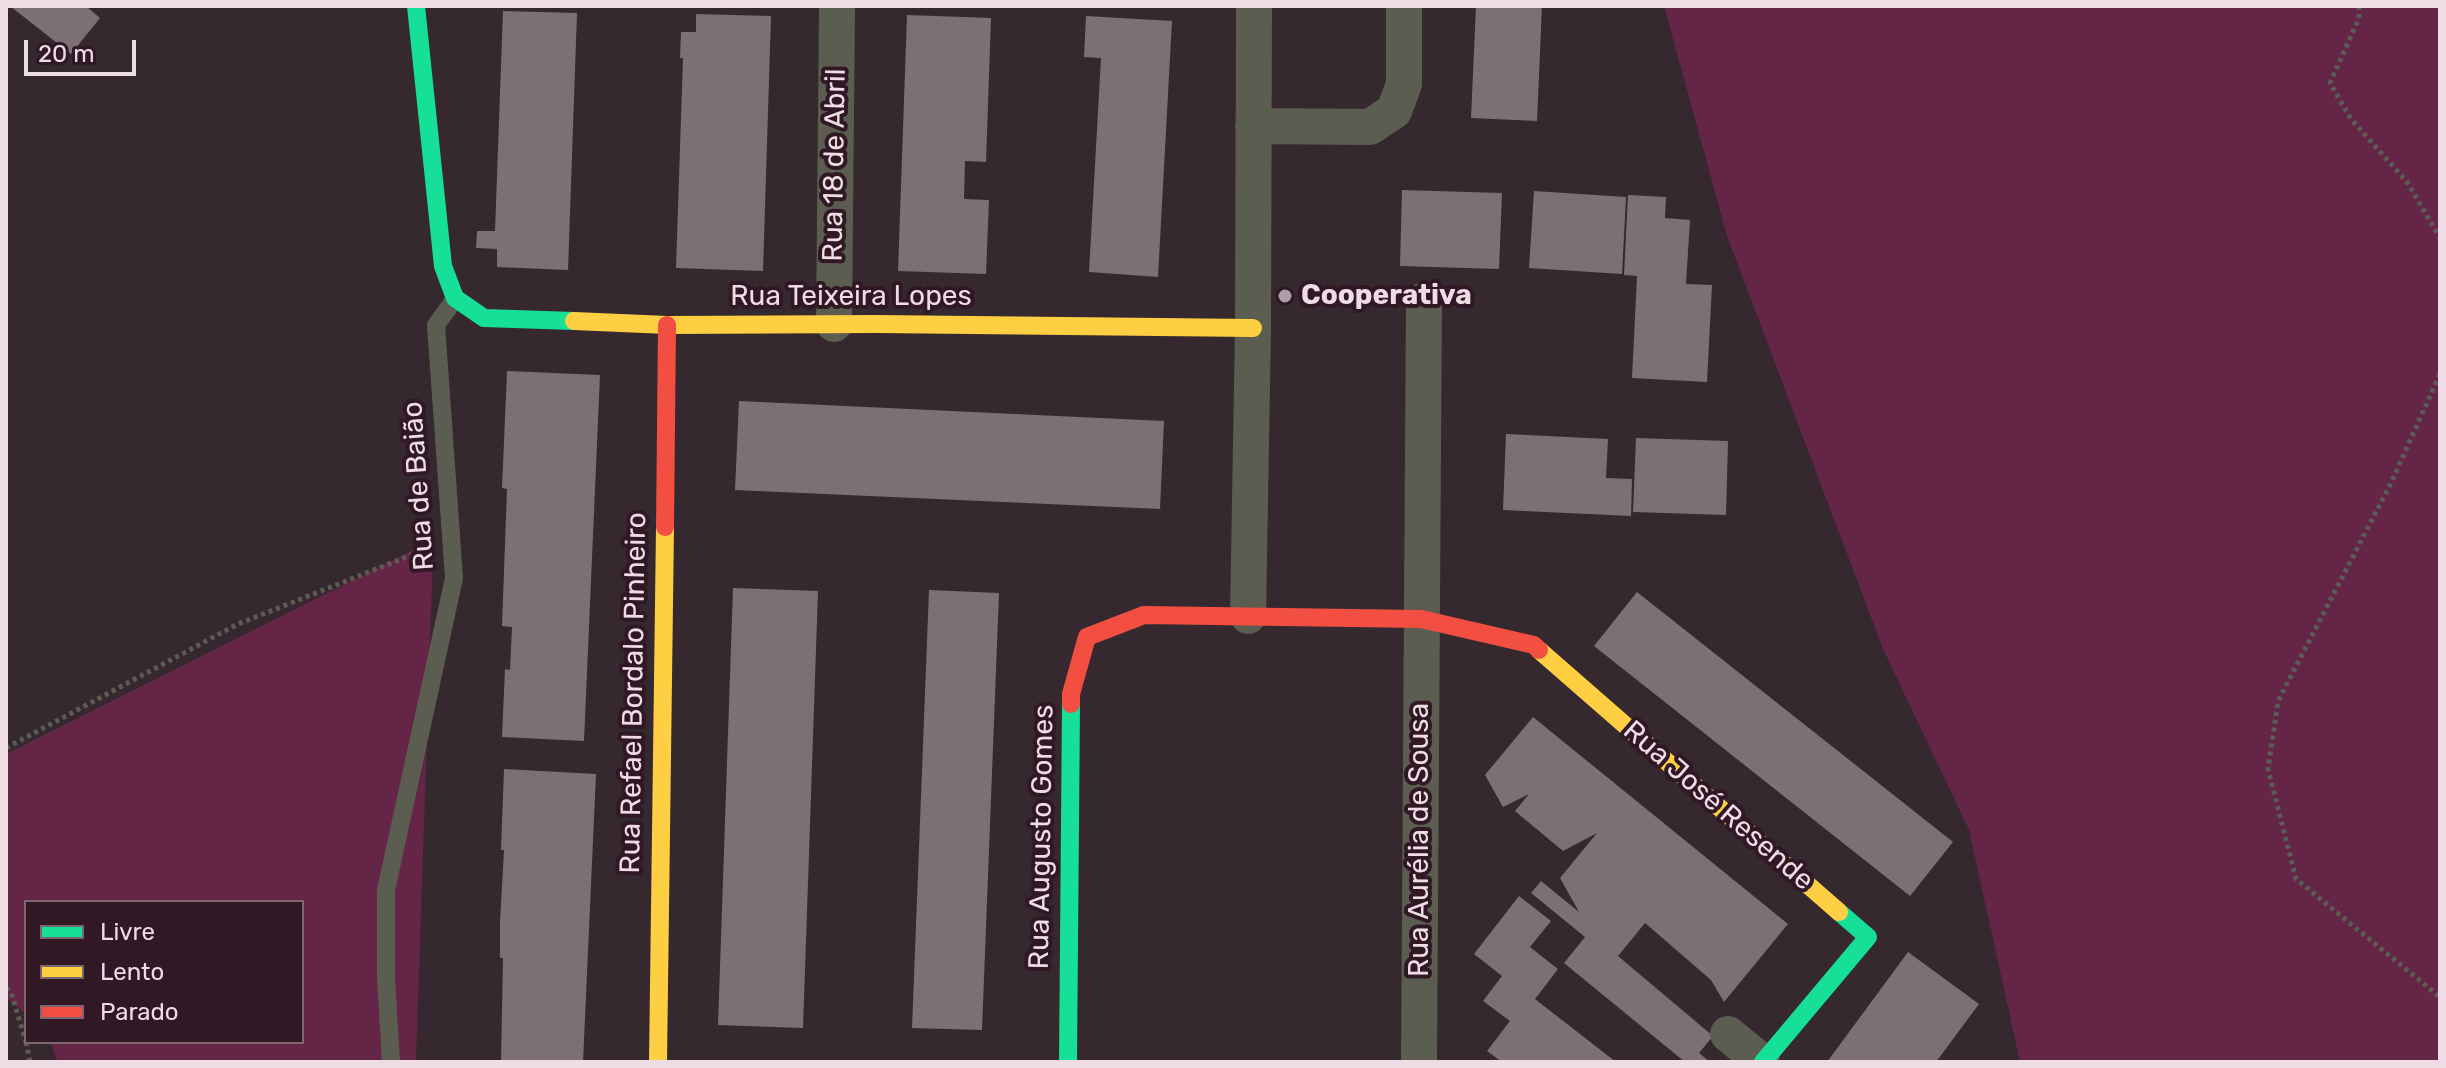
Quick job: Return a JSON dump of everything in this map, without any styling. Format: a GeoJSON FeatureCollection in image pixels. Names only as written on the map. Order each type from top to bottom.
{"type":"FeatureCollection","features":[{"type":"Feature","properties":{"kind":"street"},"geometry":{"type":"LineString","coordinates":[[416,6],[443,266],[455,298]]}},
{"type":"Feature","properties":{"kind":"street","name":"Rua 18 de Abril"},"geometry":{"type":"LineString","coordinates":[[834,324],[837,6]]}},
{"type":"Feature","properties":{"kind":"street"},"geometry":{"type":"LineString","coordinates":[[1254,6],[1248,616],[1421,619]]}},
{"type":"Feature","properties":{"kind":"street"},"geometry":{"type":"LineString","coordinates":[[1253,126],[1370,127],[1394,111],[1404,84],[1404,6]]}},
{"type":"Feature","properties":{"kind":"street","name":"Rua Teixeira Lopes"},"geometry":{"type":"LineString","coordinates":[[455,298],[484,318],[667,325],[1253,328]]}},
{"type":"Feature","properties":{"kind":"street","name":"Rua Aurélia de Sousa"},"geometry":{"type":"LineString","coordinates":[[1419,1062],[1424,300]]}},
{"type":"Feature","properties":{"kind":"street","name":"Rua Refael Bordalo Pinheiro"},"geometry":{"type":"LineString","coordinates":[[658,1062],[667,325]]}},
{"type":"Feature","properties":{"kind":"street","name":"Rua Augusto Gomes"},"geometry":{"type":"LineString","coordinates":[[1068,1062],[1071,694],[1087,637],[1144,615],[1248,616]]}},
{"type":"Feature","properties":{"kind":"street","name":"Rua José Resende"},"geometry":{"type":"LineString","coordinates":[[1421,619],[1534,645],[1868,937],[1762,1062],[1728,1034]]}},
{"type":"Feature","properties":{"kind":"lane","name":"Rua de Baião"},"geometry":{"type":"LineString","coordinates":[[391,1062],[386,978],[386,890],[454,578],[436,325],[455,298]]}},
{"type":"Feature","properties":{"kind":"path"},"geometry":{"type":"LineString","coordinates":[[2359,6],[2359,18],[2330,83],[2351,119],[2407,182],[2440,238]]}},
{"type":"Feature","properties":{"kind":"path"},"geometry":{"type":"LineString","coordinates":[[2440,374],[2390,485],[2278,701],[2268,769],[2296,879],[2440,997]]}},
{"type":"Feature","properties":{"kind":"path"},"geometry":{"type":"LineString","coordinates":[[6,748],[238,624],[451,539]]}},
{"type":"Feature","properties":{"kind":"path"},"geometry":{"type":"LineString","coordinates":[[6,988],[11,992],[24,1035]]}},
{"type":"Feature","properties":{"kind":"shaded area"},"geometry":{"type":"Polygon","coordinates":[[[1664,6],[2440,6],[2440,1062],[2020,1062],[1969,830],[1883,649],[1727,236],[1664,6]]]}},
{"type":"Feature","properties":{"kind":"shaded area"},"geometry":{"type":"Polygon","coordinates":[[[431,541],[433,556],[416,1062],[57,1062],[52,1044],[304,1044],[304,900],[24,900],[24,1012],[6,998],[6,754],[431,541]]]}},
{"type":"Feature","properties":{"kind":"building"},"geometry":{"type":"Polygon","coordinates":[[[10,6],[86,6],[100,18],[71,54],[10,6]]]}},
{"type":"Feature","properties":{"kind":"building"},"geometry":{"type":"Polygon","coordinates":[[[1476,6],[1542,6],[1537,121],[1471,118],[1476,6]]]}},
{"type":"Feature","properties":{"kind":"building"},"geometry":{"type":"Polygon","coordinates":[[[503,11],[577,13],[568,270],[497,267],[497,249],[476,248],[477,231],[495,231],[503,11]]]}},
{"type":"Feature","properties":{"kind":"building"},"geometry":{"type":"Polygon","coordinates":[[[696,14],[771,16],[763,271],[676,268],[683,58],[680,58],[681,32],[696,32],[696,14]]]}},
{"type":"Feature","properties":{"kind":"building"},"geometry":{"type":"Polygon","coordinates":[[[907,15],[991,18],[986,162],[965,161],[964,199],[989,200],[986,274],[898,271],[907,15]]]}},
{"type":"Feature","properties":{"kind":"building"},"geometry":{"type":"Polygon","coordinates":[[[1086,16],[1172,21],[1158,277],[1089,272],[1101,58],[1084,57],[1086,16]]]}},
{"type":"Feature","properties":{"kind":"building"},"geometry":{"type":"Polygon","coordinates":[[[1402,190],[1502,193],[1499,269],[1400,266],[1402,190]]]}},
{"type":"Feature","properties":{"kind":"building"},"geometry":{"type":"Polygon","coordinates":[[[1534,191],[1626,197],[1622,274],[1529,268],[1534,191]]]}},
{"type":"Feature","properties":{"kind":"building"},"geometry":{"type":"Polygon","coordinates":[[[1628,195],[1666,197],[1665,218],[1690,220],[1686,284],[1712,285],[1707,382],[1632,378],[1637,276],[1624,275],[1628,195]]]}},
{"type":"Feature","properties":{"kind":"building"},"geometry":{"type":"Polygon","coordinates":[[[507,371],[600,375],[584,741],[502,737],[505,669],[510,670],[512,627],[502,626],[507,489],[502,488],[507,371]]]}},
{"type":"Feature","properties":{"kind":"building"},"geometry":{"type":"Polygon","coordinates":[[[739,401],[1164,421],[1160,509],[735,490],[739,401]]]}},
{"type":"Feature","properties":{"kind":"building"},"geometry":{"type":"Polygon","coordinates":[[[1506,434],[1608,439],[1606,478],[1632,479],[1631,516],[1503,510],[1506,434]]]}},
{"type":"Feature","properties":{"kind":"building"},"geometry":{"type":"Polygon","coordinates":[[[1636,438],[1728,441],[1726,515],[1633,512],[1636,438]]]}},
{"type":"Feature","properties":{"kind":"building"},"geometry":{"type":"Polygon","coordinates":[[[733,588],[818,591],[803,1028],[718,1025],[733,588]]]}},
{"type":"Feature","properties":{"kind":"building"},"geometry":{"type":"Polygon","coordinates":[[[929,590],[999,593],[982,1030],[912,1028],[929,590]]]}},
{"type":"Feature","properties":{"kind":"building"},"geometry":{"type":"Polygon","coordinates":[[[1637,592],[1953,842],[1910,896],[1594,646],[1637,592]]]}},
{"type":"Feature","properties":{"kind":"building"},"geometry":{"type":"Polygon","coordinates":[[[1533,717],[1788,924],[1724,1002],[1711,980],[1645,923],[1618,956],[1713,1036],[1699,1053],[1710,1062],[1685,1062],[1564,963],[1585,937],[1531,893],[1541,881],[1579,912],[1560,878],[1597,833],[1563,851],[1515,811],[1529,794],[1503,807],[1485,775],[1533,717]]]}},
{"type":"Feature","properties":{"kind":"building"},"geometry":{"type":"Polygon","coordinates":[[[504,769],[596,774],[583,1062],[501,1062],[503,958],[500,958],[500,922],[504,769]]]}},
{"type":"Feature","properties":{"kind":"building"},"geometry":{"type":"Polygon","coordinates":[[[1519,896],[1551,921],[1530,947],[1558,969],[1535,999],[1616,1062],[1502,1062],[1487,1051],[1510,1021],[1483,1001],[1502,976],[1474,954],[1519,896]]]}},
{"type":"Feature","properties":{"kind":"building"},"geometry":{"type":"Polygon","coordinates":[[[1908,952],[1979,1004],[1936,1062],[1827,1062],[1908,952]]]}},
{"type":"Feature","properties":{"kind":"traffic: fast"},"geometry":{"type":"LineString","coordinates":[[416,6],[443,266],[455,298],[484,318],[574,321]]}},
{"type":"Feature","properties":{"kind":"traffic: fast"},"geometry":{"type":"LineString","coordinates":[[1068,1062],[1071,704]]}},
{"type":"Feature","properties":{"kind":"traffic: fast"},"geometry":{"type":"LineString","coordinates":[[1763,1062],[1868,937],[1839,912]]}},
{"type":"Feature","properties":{"kind":"traffic: slow"},"geometry":{"type":"LineString","coordinates":[[574,321],[667,325],[1253,328]]}},
{"type":"Feature","properties":{"kind":"traffic: slow"},"geometry":{"type":"LineString","coordinates":[[658,1062],[665,527]]}},
{"type":"Feature","properties":{"kind":"traffic: slow"},"geometry":{"type":"LineString","coordinates":[[1539,650],[1839,912]]}},
{"type":"Feature","properties":{"kind":"traffic: jam"},"geometry":{"type":"LineString","coordinates":[[665,527],[667,325]]}},
{"type":"Feature","properties":{"kind":"traffic: jam"},"geometry":{"type":"LineString","coordinates":[[1071,704],[1087,637],[1144,615],[1421,619],[1534,645],[1539,650]]}},
{"type":"Feature","properties":{"kind":"place","name":"Cooperativa"},"geometry":{"type":"Point","coordinates":[1285,296]}}]}
